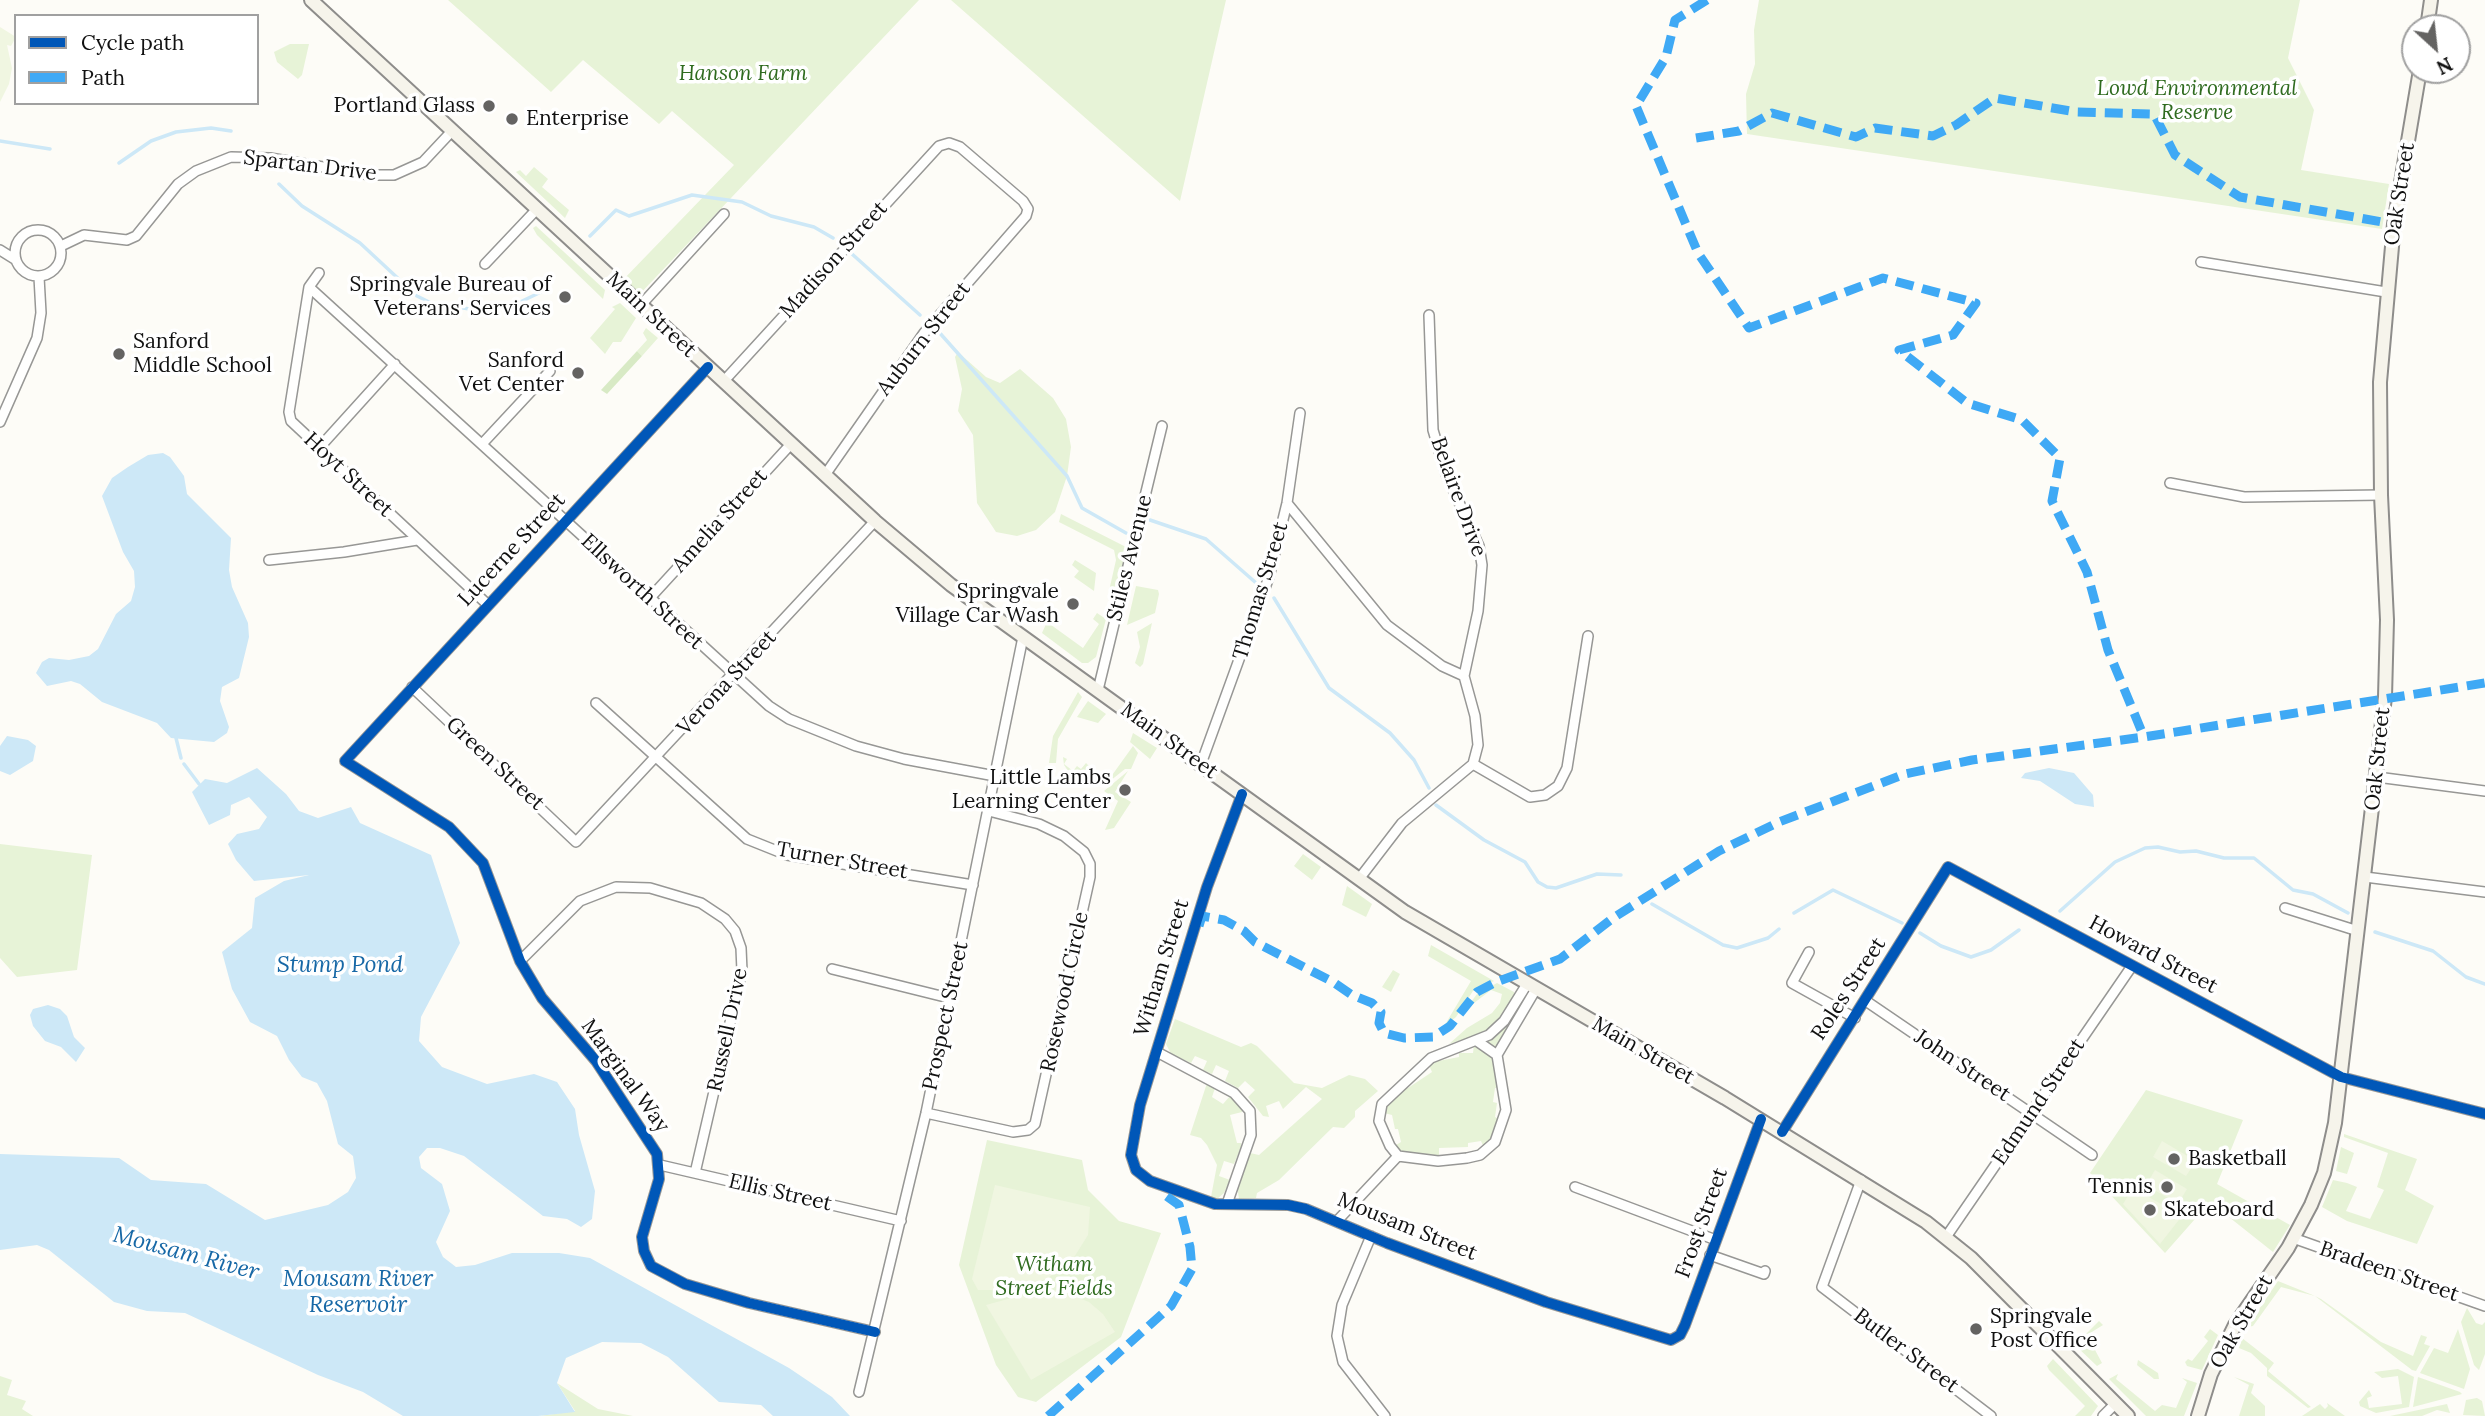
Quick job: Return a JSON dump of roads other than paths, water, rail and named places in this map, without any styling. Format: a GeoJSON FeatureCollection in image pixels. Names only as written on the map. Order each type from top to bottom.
{"type":"FeatureCollection","features":[{"type":"Feature","properties":{"kind":"main road","name":"Main Street"},"geometry":{"type":"LineString","coordinates":[[311,0],[875,521],[951,585],[1427,927],[1761,1119],[1861,1180],[1946,1237],[1997,1284],[2128,1416]]}},
{"type":"Feature","properties":{"kind":"main road","name":"Oak Street"},"geometry":{"type":"LineString","coordinates":[[2197,1414],[2211,1374],[2235,1325],[2293,1238],[2324,1173],[2341,1077],[2385,697],[2387,633],[2381,495],[2380,382],[2386,292],[2418,84]]}},
{"type":"Feature","properties":{"kind":"street","name":"Spartan Drive"},"geometry":{"type":"LineString","coordinates":[[61,246],[84,235],[127,240],[136,236],[178,184],[196,171],[231,157],[270,158],[370,176],[394,175],[423,162],[452,131]]}},
{"type":"Feature","properties":{"kind":"street","name":"Madison Street"},"geometry":{"type":"LineString","coordinates":[[723,382],[935,149],[949,143],[960,147],[1028,209]]}},
{"type":"Feature","properties":{"kind":"street"},"geometry":{"type":"LineString","coordinates":[[485,264],[537,209]]}},
{"type":"Feature","properties":{"kind":"street","name":"Auburn Street"},"geometry":{"type":"LineString","coordinates":[[825,475],[924,333],[1024,219],[1028,209]]}},
{"type":"Feature","properties":{"kind":"street"},"geometry":{"type":"LineString","coordinates":[[641,305],[724,214]]}},
{"type":"Feature","properties":{"kind":"street"},"geometry":{"type":"LineString","coordinates":[[0,250],[16,260],[22,271],[39,277],[51,273],[59,264],[61,246],[49,232],[31,231],[18,243],[16,260]]}},
{"type":"Feature","properties":{"kind":"street"},"geometry":{"type":"LineString","coordinates":[[2201,262],[2386,292]]}},
{"type":"Feature","properties":{"kind":"street","name":"Hoyt Street"},"geometry":{"type":"LineString","coordinates":[[319,273],[309,287],[289,412],[293,424],[487,604]]}},
{"type":"Feature","properties":{"kind":"street"},"geometry":{"type":"LineString","coordinates":[[0,422],[37,338],[41,304],[39,277]]}},
{"type":"Feature","properties":{"kind":"street","name":"Ellsworth Street"},"geometry":{"type":"LineString","coordinates":[[309,287],[734,676],[782,715],[856,746],[904,759],[995,776]]}},
{"type":"Feature","properties":{"kind":"street","name":"Belaire Drive"},"geometry":{"type":"LineString","coordinates":[[1429,315],[1433,430],[1446,474],[1479,545],[1482,565],[1478,611],[1464,676],[1475,716],[1478,745],[1474,764]]}},
{"type":"Feature","properties":{"kind":"street"},"geometry":{"type":"LineString","coordinates":[[319,448],[395,364]]}},
{"type":"Feature","properties":{"kind":"street","name":"Lucerne Street"},"geometry":{"type":"LineString","coordinates":[[345,761],[708,367]]}},
{"type":"Feature","properties":{"kind":"street"},"geometry":{"type":"LineString","coordinates":[[482,444],[550,371]]}},
{"type":"Feature","properties":{"kind":"street","name":"Thomas Street"},"geometry":{"type":"LineString","coordinates":[[1201,764],[1261,603],[1287,503],[1300,413]]}},
{"type":"Feature","properties":{"kind":"street","name":"Stiles Avenue"},"geometry":{"type":"LineString","coordinates":[[1098,690],[1162,426]]}},
{"type":"Feature","properties":{"kind":"street","name":"Amelia Street"},"geometry":{"type":"LineString","coordinates":[[649,598],[791,444]]}},
{"type":"Feature","properties":{"kind":"street"},"geometry":{"type":"LineString","coordinates":[[2171,483],[2244,497],[2381,495]]}},
{"type":"Feature","properties":{"kind":"street"},"geometry":{"type":"LineString","coordinates":[[1287,503],[1387,625],[1442,666],[1464,676]]}},
{"type":"Feature","properties":{"kind":"street","name":"Verona Street"},"geometry":{"type":"LineString","coordinates":[[576,842],[656,760],[875,521]]}},
{"type":"Feature","properties":{"kind":"street"},"geometry":{"type":"LineString","coordinates":[[269,560],[344,552],[417,540]]}},
{"type":"Feature","properties":{"kind":"street"},"geometry":{"type":"LineString","coordinates":[[1359,879],[1402,823],[1474,764],[1530,797],[1545,795],[1558,786],[1568,762],[1588,636]]}},
{"type":"Feature","properties":{"kind":"street","name":"Prospect Street"},"geometry":{"type":"LineString","coordinates":[[859,1392],[926,1113],[1023,637]]}},
{"type":"Feature","properties":{"kind":"street","name":"Green Street"},"geometry":{"type":"LineString","coordinates":[[412,687],[576,842]]}},
{"type":"Feature","properties":{"kind":"street","name":"Turner Street"},"geometry":{"type":"LineString","coordinates":[[596,703],[731,827],[765,847],[787,855],[974,885]]}},
{"type":"Feature","properties":{"kind":"street","name":"Marginal Way"},"geometry":{"type":"LineString","coordinates":[[345,761],[449,827],[468,843],[489,875],[520,961],[542,999],[600,1067],[657,1154],[660,1165],[642,1237],[645,1256],[656,1270],[685,1284],[749,1303],[875,1332]]}},
{"type":"Feature","properties":{"kind":"street"},"geometry":{"type":"LineString","coordinates":[[2377,777],[2485,791]]}},
{"type":"Feature","properties":{"kind":"street","name":"Witham Street"},"geometry":{"type":"LineString","coordinates":[[1131,1155],[1138,1114],[1207,887],[1242,794]]}},
{"type":"Feature","properties":{"kind":"street","name":"Rosewood Circle"},"geometry":{"type":"LineString","coordinates":[[926,1113],[1013,1132],[1028,1130],[1035,1124],[1090,877],[1090,864],[1084,852],[1065,836],[1039,824],[989,811]]}},
{"type":"Feature","properties":{"kind":"street","name":"Howard Street"},"geometry":{"type":"LineString","coordinates":[[1948,867],[2341,1077],[2485,1114]]}},
{"type":"Feature","properties":{"kind":"street","name":"Roles Street"},"geometry":{"type":"LineString","coordinates":[[1782,1132],[1948,867]]}},
{"type":"Feature","properties":{"kind":"street"},"geometry":{"type":"LineString","coordinates":[[2365,877],[2485,892]]}},
{"type":"Feature","properties":{"kind":"street","name":"Russell Drive"},"geometry":{"type":"LineString","coordinates":[[520,961],[580,901],[616,887],[650,888],[701,903],[725,919],[735,931],[741,948],[743,971],[695,1173]]}},
{"type":"Feature","properties":{"kind":"street"},"geometry":{"type":"LineString","coordinates":[[2285,908],[2358,931]]}},
{"type":"Feature","properties":{"kind":"street"},"geometry":{"type":"LineString","coordinates":[[1809,951],[1792,983],[1854,1018]]}},
{"type":"Feature","properties":{"kind":"street","name":"Edmund Street"},"geometry":{"type":"LineString","coordinates":[[1946,1237],[2132,966]]}},
{"type":"Feature","properties":{"kind":"street"},"geometry":{"type":"LineString","coordinates":[[832,969],[949,998]]}},
{"type":"Feature","properties":{"kind":"street"},"geometry":{"type":"LineString","coordinates":[[1531,987],[1497,1055],[1506,1110],[1498,1135],[1488,1149],[1467,1158],[1438,1161],[1398,1156],[1390,1146],[1379,1121],[1382,1104],[1431,1058],[1449,1048],[1477,1041],[1504,1021],[1531,987]]}},
{"type":"Feature","properties":{"kind":"street","name":"John Street"},"geometry":{"type":"LineString","coordinates":[[1866,1001],[2092,1155]]}},
{"type":"Feature","properties":{"kind":"street"},"geometry":{"type":"LineString","coordinates":[[1477,1041],[1497,1055]]}},
{"type":"Feature","properties":{"kind":"street"},"geometry":{"type":"LineString","coordinates":[[1157,1052],[1234,1093],[1250,1111],[1251,1135],[1227,1204]]}},
{"type":"Feature","properties":{"kind":"street","name":"Frost Street"},"geometry":{"type":"LineString","coordinates":[[1677,1338],[1685,1325],[1761,1119]]}},
{"type":"Feature","properties":{"kind":"street","name":"Mousam Street"},"geometry":{"type":"LineString","coordinates":[[1131,1155],[1136,1170],[1150,1181],[1198,1199],[1227,1204],[1287,1205],[1337,1221],[1572,1311],[1660,1339],[1677,1338]]}},
{"type":"Feature","properties":{"kind":"street"},"geometry":{"type":"LineString","coordinates":[[1337,1221],[1398,1156]]}},
{"type":"Feature","properties":{"kind":"street","name":"Ellis Street"},"geometry":{"type":"LineString","coordinates":[[660,1165],[901,1221]]}},
{"type":"Feature","properties":{"kind":"street","name":"Butler Street"},"geometry":{"type":"LineString","coordinates":[[1861,1180],[1822,1287],[1991,1416]]}},
{"type":"Feature","properties":{"kind":"street"},"geometry":{"type":"LineString","coordinates":[[1575,1187],[1716,1240]]}},
{"type":"Feature","properties":{"kind":"street"},"geometry":{"type":"LineString","coordinates":[[1371,1236],[1342,1305],[1337,1336],[1343,1362],[1385,1416]]}},
{"type":"Feature","properties":{"kind":"street","name":"Bradeen Street"},"geometry":{"type":"LineString","coordinates":[[2293,1238],[2485,1306]]}},
{"type":"Feature","properties":{"kind":"street"},"geometry":{"type":"LineString","coordinates":[[1710,1255],[1764,1274],[1765,1271]]}},
{"type":"Feature","properties":{"kind":"street"},"geometry":{"type":"LineString","coordinates":[[2103,1416],[2115,1404]]}},
{"type":"Feature","properties":{"kind":"water"},"geometry":{"type":"Polygon","coordinates":[[[163,453],[170,457],[184,476],[187,494],[231,538],[229,570],[232,587],[248,623],[249,637],[239,678],[222,687],[220,701],[229,727],[227,733],[214,742],[171,738],[157,723],[102,702],[80,684],[71,681],[47,686],[36,673],[42,662],[49,658],[69,660],[89,656],[98,649],[116,614],[131,601],[135,587],[134,571],[123,552],[102,496],[112,478],[148,455],[163,453]]]}},
{"type":"Feature","properties":{"kind":"water"},"geometry":{"type":"Polygon","coordinates":[[[7,736],[28,740],[36,746],[33,761],[10,775],[0,771],[0,746],[7,736]]]}},
{"type":"Feature","properties":{"kind":"water"},"geometry":{"type":"Polygon","coordinates":[[[257,768],[286,794],[299,811],[318,818],[351,807],[360,823],[431,855],[460,943],[421,1017],[419,1041],[442,1067],[487,1084],[534,1074],[557,1082],[575,1109],[579,1135],[595,1191],[592,1219],[581,1227],[567,1219],[543,1216],[464,1156],[440,1148],[427,1148],[419,1157],[421,1168],[442,1184],[450,1211],[436,1242],[443,1257],[456,1267],[475,1265],[512,1253],[559,1253],[590,1258],[789,1368],[832,1397],[850,1416],[773,1416],[761,1405],[719,1402],[668,1357],[641,1343],[602,1342],[566,1358],[557,1383],[575,1412],[538,1416],[403,1416],[363,1392],[318,1375],[185,1313],[147,1311],[114,1302],[49,1250],[37,1245],[0,1250],[0,1154],[119,1158],[151,1180],[206,1184],[265,1220],[328,1205],[348,1192],[356,1178],[353,1156],[338,1144],[327,1101],[317,1083],[302,1077],[289,1060],[277,1036],[250,1022],[232,989],[222,952],[252,928],[255,898],[284,881],[309,875],[254,881],[236,860],[228,844],[237,834],[259,829],[267,817],[249,797],[231,805],[230,815],[209,825],[192,792],[205,779],[227,783],[257,768]]]}},
{"type":"Feature","properties":{"kind":"water"},"geometry":{"type":"Polygon","coordinates":[[[2049,768],[2074,773],[2093,795],[2094,807],[2075,804],[2040,781],[2021,778],[2025,773],[2049,768]]]}},
{"type":"Feature","properties":{"kind":"water"},"geometry":{"type":"Polygon","coordinates":[[[48,1005],[60,1009],[67,1016],[74,1037],[85,1048],[76,1062],[61,1047],[45,1041],[33,1026],[30,1015],[33,1009],[48,1005]]]}},
{"type":"Feature","properties":{"kind":"waterway"},"geometry":{"type":"LineString","coordinates":[[119,163],[151,141],[176,132],[211,128],[231,131]]}},
{"type":"Feature","properties":{"kind":"waterway"},"geometry":{"type":"LineString","coordinates":[[0,141],[50,149]]}},
{"type":"Feature","properties":{"kind":"waterway"},"geometry":{"type":"LineString","coordinates":[[279,184],[302,206],[360,243],[417,296],[431,303],[476,310],[516,304],[541,292]]}},
{"type":"Feature","properties":{"kind":"waterway"},"geometry":{"type":"LineString","coordinates":[[590,236],[616,210],[629,216],[692,195],[742,202],[771,216],[814,227],[833,238]]}},
{"type":"Feature","properties":{"kind":"waterway"},"geometry":{"type":"LineString","coordinates":[[852,254],[920,315]]}},
{"type":"Feature","properties":{"kind":"waterway"},"geometry":{"type":"LineString","coordinates":[[938,331],[1067,476],[1082,508],[1126,533]]}},
{"type":"Feature","properties":{"kind":"waterway"},"geometry":{"type":"LineString","coordinates":[[1150,520],[1206,539],[1255,582]]}},
{"type":"Feature","properties":{"kind":"waterway"},"geometry":{"type":"LineString","coordinates":[[1274,598],[1329,688],[1390,733],[1414,760],[1429,788]]}},
{"type":"Feature","properties":{"kind":"waterway"},"geometry":{"type":"LineString","coordinates":[[176,738],[181,758]]}},
{"type":"Feature","properties":{"kind":"waterway"},"geometry":{"type":"LineString","coordinates":[[184,764],[199,784]]}},
{"type":"Feature","properties":{"kind":"waterway"},"geometry":{"type":"LineString","coordinates":[[1436,805],[1484,840],[1525,862],[1538,882],[1547,887],[1556,888],[1597,874],[1621,875]]}},
{"type":"Feature","properties":{"kind":"waterway"},"geometry":{"type":"LineString","coordinates":[[2060,911],[2115,862],[2145,848],[2158,847],[2180,852],[2196,851],[2224,858],[2254,858],[2293,890],[2313,894],[2348,913]]}},
{"type":"Feature","properties":{"kind":"waterway"},"geometry":{"type":"LineString","coordinates":[[1794,913],[1833,890],[1902,923]]}},
{"type":"Feature","properties":{"kind":"waterway"},"geometry":{"type":"LineString","coordinates":[[1652,904],[1723,945],[1737,948],[1768,938],[1779,929]]}},
{"type":"Feature","properties":{"kind":"waterway"},"geometry":{"type":"LineString","coordinates":[[1920,933],[1941,946],[1971,957],[1991,950],[2019,930]]}},
{"type":"Feature","properties":{"kind":"waterway"},"geometry":{"type":"LineString","coordinates":[[2375,932],[2433,951],[2466,977],[2485,984]]}},
{"type":"Feature","properties":{"kind":"place","name":"Portland Glass"},"geometry":{"type":"Point","coordinates":[489,106]}},
{"type":"Feature","properties":{"kind":"place","name":"Enterprise"},"geometry":{"type":"Point","coordinates":[512,119]}},
{"type":"Feature","properties":{"kind":"place","name":"Springvale Bureau of Veterans' Services"},"geometry":{"type":"Point","coordinates":[565,297]}},
{"type":"Feature","properties":{"kind":"place","name":"Sanford Middle School"},"geometry":{"type":"Point","coordinates":[119,354]}},
{"type":"Feature","properties":{"kind":"place","name":"Sanford Vet Center"},"geometry":{"type":"Point","coordinates":[578,373]}},
{"type":"Feature","properties":{"kind":"place","name":"Springvale Village Car Wash"},"geometry":{"type":"Point","coordinates":[1073,604]}},
{"type":"Feature","properties":{"kind":"place","name":"Little Lambs Learning Center"},"geometry":{"type":"Point","coordinates":[1125,790]}},
{"type":"Feature","properties":{"kind":"place","name":"Basketball"},"geometry":{"type":"Point","coordinates":[2174,1159]}},
{"type":"Feature","properties":{"kind":"place","name":"Tennis"},"geometry":{"type":"Point","coordinates":[2167,1187]}},
{"type":"Feature","properties":{"kind":"place","name":"Skateboard"},"geometry":{"type":"Point","coordinates":[2150,1210]}},
{"type":"Feature","properties":{"kind":"place","name":"Springvale Post Office"},"geometry":{"type":"Point","coordinates":[1976,1329]}},
{"type":"Feature","properties":{"kind":"park label","name":"Hanson Farm"},"geometry":{"type":"Point","coordinates":[743,74]}},
{"type":"Feature","properties":{"kind":"park label","name":"Lowd Environmental Reserve"},"geometry":{"type":"Point","coordinates":[2197,101]}},
{"type":"Feature","properties":{"kind":"park label","name":"Witham Street Fields"},"geometry":{"type":"Point","coordinates":[1054,1277]}},
{"type":"Feature","properties":{"kind":"water label","name":"Stump Pond"},"geometry":{"type":"Point","coordinates":[340,965]}},
{"type":"Feature","properties":{"kind":"water label","name":"Mousam River"},"geometry":{"type":"Point","coordinates":[186,1254]}},
{"type":"Feature","properties":{"kind":"water label","name":"Mousam River Reservoir"},"geometry":{"type":"Point","coordinates":[358,1292]}}]}
